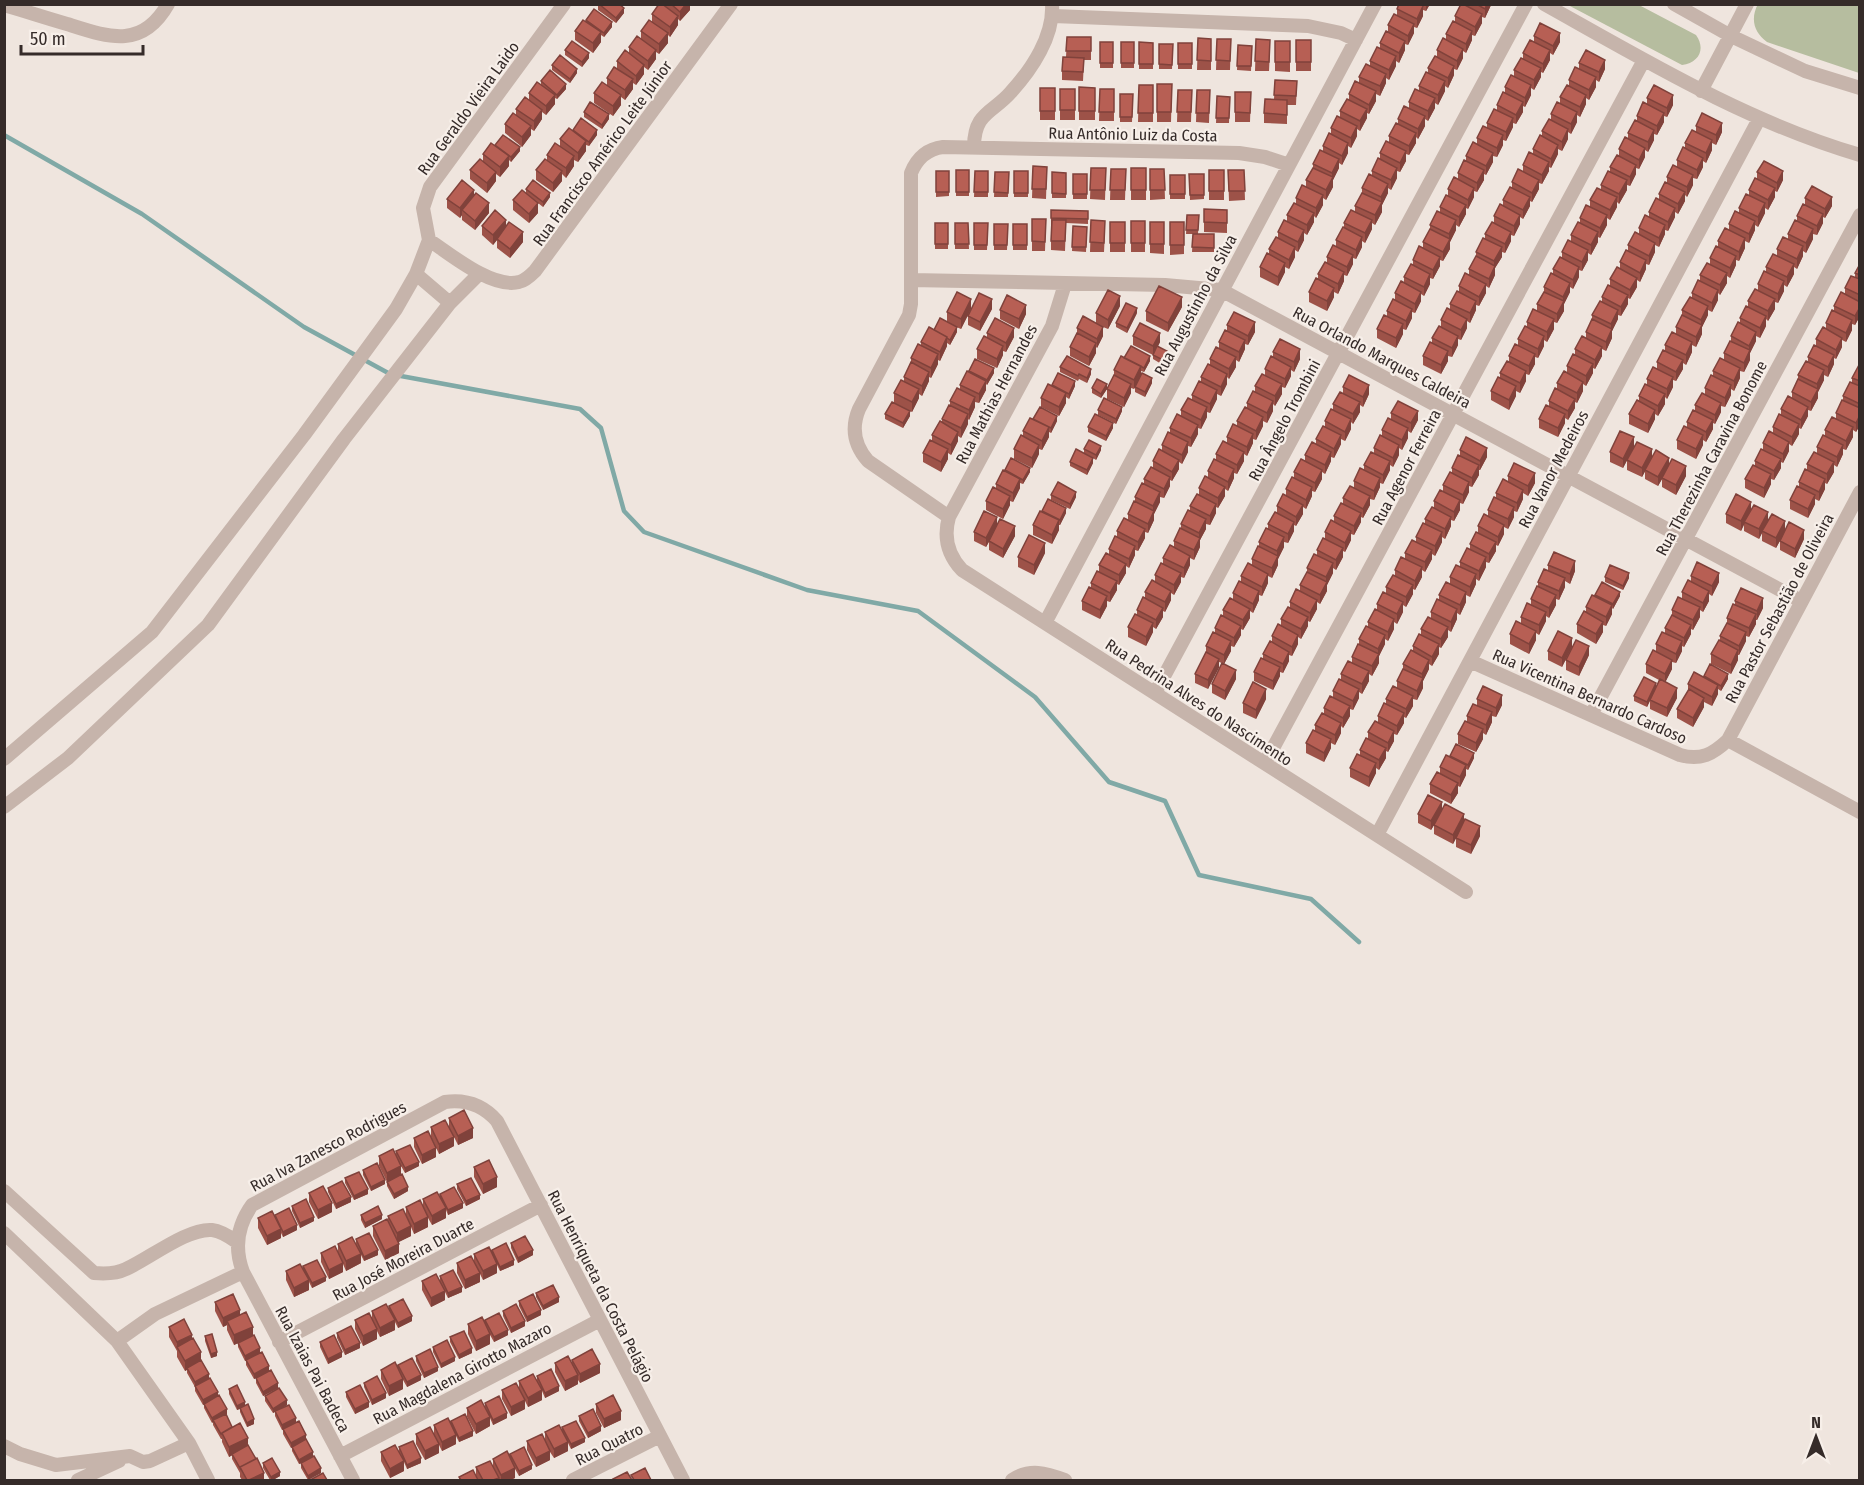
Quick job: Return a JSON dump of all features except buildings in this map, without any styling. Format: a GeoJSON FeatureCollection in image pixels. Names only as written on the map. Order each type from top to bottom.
{"type":"FeatureCollection","features":[{"type":"Feature","properties":{"kind":"street"},"geometry":{"type":"LineString","coordinates":[[4,5],[31,9],[101,35],[118,38],[143,31],[157,21],[168,4]]}},
{"type":"Feature","properties":{"kind":"street","name":"Rua Geraldo Vieira Laido"},"geometry":{"type":"LineString","coordinates":[[429,240],[423,208],[430,188],[564,4]]}},
{"type":"Feature","properties":{"kind":"street","name":"Rua Augustinho da Silva"},"geometry":{"type":"LineString","coordinates":[[1045,623],[1375,4]]}},
{"type":"Feature","properties":{"kind":"street","name":"Rua Ângelo Trombini"},"geometry":{"type":"LineString","coordinates":[[1155,693],[1526,4]]}},
{"type":"Feature","properties":{"kind":"street"},"geometry":{"type":"LineString","coordinates":[[1544,4],[1701,91],[1759,119],[1822,144],[1860,155]]}},
{"type":"Feature","properties":{"kind":"street"},"geometry":{"type":"LineString","coordinates":[[1674,4],[1731,36],[1805,71],[1860,88]]}},
{"type":"Feature","properties":{"kind":"street"},"geometry":{"type":"LineString","coordinates":[[1701,91],[1747,4]]}},
{"type":"Feature","properties":{"kind":"street","name":"Rua Francisco Américo Leite Júnior"},"geometry":{"type":"LineString","coordinates":[[429,240],[478,274],[505,282],[519,283],[535,272],[727,6]]}},
{"type":"Feature","properties":{"kind":"street"},"geometry":{"type":"LineString","coordinates":[[974,147],[975,132],[982,117],[1011,93],[1033,63],[1045,41],[1053,10],[1308,26],[1341,33],[1356,40]]}},
{"type":"Feature","properties":{"kind":"street","name":"Rua Agenor Ferreira"},"geometry":{"type":"LineString","coordinates":[[1265,763],[1644,60]]}},
{"type":"Feature","properties":{"kind":"street","name":"Rua Vanor Medeiros"},"geometry":{"type":"LineString","coordinates":[[1377,835],[1759,119]]}},
{"type":"Feature","properties":{"kind":"street","name":"Rua Antônio Luiz da Costa"},"geometry":{"type":"LineString","coordinates":[[911,280],[911,173],[921,157],[937,148],[1239,153],[1265,157],[1289,165]]}},
{"type":"Feature","properties":{"kind":"street","name":"Rua Therezinha Caravina Bonome"},"geometry":{"type":"LineString","coordinates":[[1591,715],[1860,215]]}},
{"type":"Feature","properties":{"kind":"street"},"geometry":{"type":"LineString","coordinates":[[4,759],[152,632],[304,435],[396,309],[416,274],[429,240]]}},
{"type":"Feature","properties":{"kind":"street"},"geometry":{"type":"LineString","coordinates":[[416,274],[450,303]]}},
{"type":"Feature","properties":{"kind":"street"},"geometry":{"type":"LineString","coordinates":[[4,807],[68,758],[208,625],[345,439],[450,303],[478,274]]}},
{"type":"Feature","properties":{"kind":"street"},"geometry":{"type":"LineString","coordinates":[[911,280],[909,315],[859,409],[855,422],[855,436],[859,450],[868,461],[949,517]]}},
{"type":"Feature","properties":{"kind":"street","name":"Rua Orlando Marques Caldeira"},"geometry":{"type":"LineString","coordinates":[[911,280],[1166,285],[1221,290],[1801,601]]}},
{"type":"Feature","properties":{"kind":"street","name":"Rua Mathias Hernandes"},"geometry":{"type":"LineString","coordinates":[[949,517],[1052,326],[1065,284]]}},
{"type":"Feature","properties":{"kind":"street","name":"Rua Pastor Sebastião de Oliveira"},"geometry":{"type":"LineString","coordinates":[[1728,740],[1860,492]]}},
{"type":"Feature","properties":{"kind":"street","name":"Rua Pedrina Alves do Nascimento"},"geometry":{"type":"LineString","coordinates":[[949,517],[946,531],[947,546],[962,570],[1466,892]]}},
{"type":"Feature","properties":{"kind":"street","name":"Rua Vicentina Bernardo Cardoso"},"geometry":{"type":"LineString","coordinates":[[1470,661],[1687,757],[1709,755],[1728,740]]}},
{"type":"Feature","properties":{"kind":"street"},"geometry":{"type":"LineString","coordinates":[[1728,740],[1860,812]]}},
{"type":"Feature","properties":{"kind":"street","name":"Rua Iva Zanesco Rodrigues"},"geometry":{"type":"LineString","coordinates":[[237,1242],[242,1223],[252,1205],[414,1118],[445,1102],[470,1102],[485,1109]]}},
{"type":"Feature","properties":{"kind":"street","name":"Rua Henriqueta da Costa Pelágio"},"geometry":{"type":"LineString","coordinates":[[485,1109],[497,1120],[683,1480]]}},
{"type":"Feature","properties":{"kind":"street"},"geometry":{"type":"LineString","coordinates":[[4,1191],[94,1273],[108,1274],[125,1270],[194,1233],[212,1230],[225,1234],[237,1242],[237,1252],[243,1272],[155,1314],[117,1341]]}},
{"type":"Feature","properties":{"kind":"street","name":"Rua José Moreira Duarte"},"geometry":{"type":"LineString","coordinates":[[279,1342],[541,1205]]}},
{"type":"Feature","properties":{"kind":"street"},"geometry":{"type":"LineString","coordinates":[[4,1233],[117,1341],[189,1443],[208,1480]]}},
{"type":"Feature","properties":{"kind":"street","name":"Rua Izaias Pai Badeca"},"geometry":{"type":"LineString","coordinates":[[243,1272],[353,1480]]}},
{"type":"Feature","properties":{"kind":"street","name":"Rua Magdalena Girotto Mazaro"},"geometry":{"type":"LineString","coordinates":[[340,1456],[600,1320]]}},
{"type":"Feature","properties":{"kind":"street","name":"Rua Quatro"},"geometry":{"type":"LineString","coordinates":[[573,1480],[660,1436]]}},
{"type":"Feature","properties":{"kind":"street"},"geometry":{"type":"LineString","coordinates":[[4,1446],[20,1454],[56,1465],[130,1456],[143,1462],[150,1461],[189,1443]]}},
{"type":"Feature","properties":{"kind":"street"},"geometry":{"type":"LineString","coordinates":[[78,1480],[130,1456]]}},
{"type":"Feature","properties":{"kind":"street"},"geometry":{"type":"LineString","coordinates":[[1017,1478],[1032,1472],[1065,1480]]}},
{"type":"Feature","properties":{"kind":"green space"},"geometry":{"type":"Polygon","coordinates":[[[1758,4],[1859,5],[1859,73],[1767,42],[1756,30],[1754,15],[1758,4]]]}},
{"type":"Feature","properties":{"kind":"green space"},"geometry":{"type":"Polygon","coordinates":[[[1568,5],[1639,5],[1696,35],[1700,45],[1699,54],[1693,61],[1682,65],[1568,5]]]}},
{"type":"Feature","properties":{"kind":"waterway"},"geometry":{"type":"LineString","coordinates":[[4,135],[142,214],[304,327],[390,374],[580,409],[601,428],[624,511],[644,532],[807,590],[918,611],[1035,697],[1109,782],[1165,801],[1199,875],[1311,899],[1359,942]]}}]}
